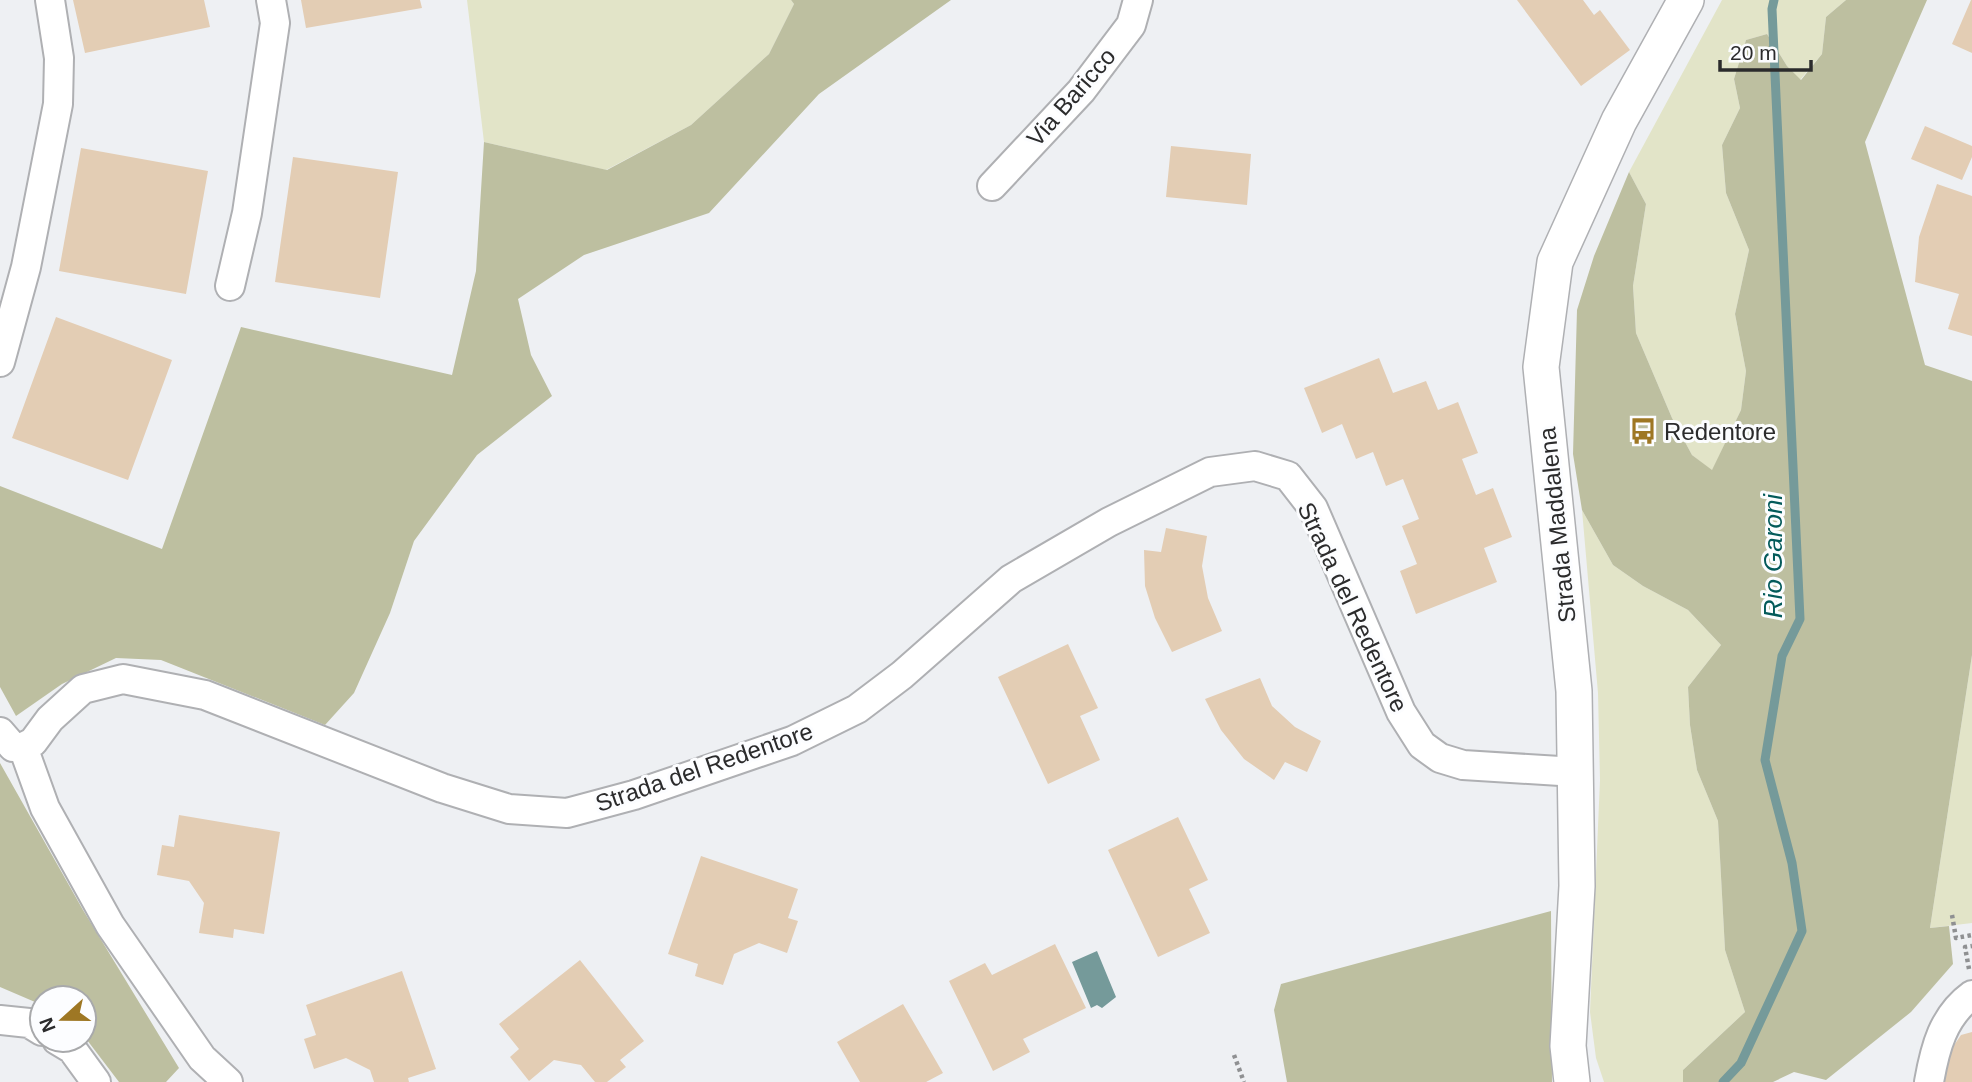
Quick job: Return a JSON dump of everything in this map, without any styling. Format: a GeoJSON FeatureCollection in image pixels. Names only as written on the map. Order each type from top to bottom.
{"type":"FeatureCollection","features":[{"type":"Feature","properties":{"kind":"street"},"geometry":{"type":"LineString","coordinates":[[0,362],[26,267],[58,104],[59,58],[50,0]]}},
{"type":"Feature","properties":{"kind":"street"},"geometry":{"type":"LineString","coordinates":[[230,286],[247,213],[275,23],[271,0]]}},
{"type":"Feature","properties":{"kind":"street","name":"Via Baricco"},"geometry":{"type":"LineString","coordinates":[[992,186],[1081,91],[1131,25],[1138,0]]}},
{"type":"Feature","properties":{"kind":"street","name":"Strada Maddalena"},"geometry":{"type":"LineString","coordinates":[[1572,1082],[1568,1046],[1577,886],[1574,691],[1541,367],[1555,261],[1619,121],[1685,0]]}},
{"type":"Feature","properties":{"kind":"street","name":"Strada del Redentore"},"geometry":{"type":"LineString","coordinates":[[11,740],[33,743],[50,719],[83,689],[123,679],[205,695],[442,788],[509,809],[567,813],[634,794],[792,741],[857,709],[902,675],[1011,579],[1109,522],[1210,472],[1255,466],[1288,476],[1313,508],[1401,712],[1422,745],[1440,758],[1463,765],[1576,772]]}},
{"type":"Feature","properties":{"kind":"street","name":"Strada del Redentore"},"geometry":{"type":"LineString","coordinates":[[11,740],[45,808],[110,925],[202,1058],[228,1082]]}},
{"type":"Feature","properties":{"kind":"street"},"geometry":{"type":"LineString","coordinates":[[1929,1082],[1945,1026],[1961,1003],[1972,995]]}},
{"type":"Feature","properties":{"kind":"street"},"geometry":{"type":"LineString","coordinates":[[0,1020],[28,1024]]}},
{"type":"Feature","properties":{"kind":"street"},"geometry":{"type":"LineString","coordinates":[[76,1054],[96,1082]]}},
{"type":"Feature","properties":{"kind":"path"},"geometry":{"type":"LineString","coordinates":[[1952,915],[1956,937],[1972,935]]}},
{"type":"Feature","properties":{"kind":"path"},"geometry":{"type":"LineString","coordinates":[[1234,1055],[1244,1082]]}},
{"type":"Feature","properties":{"kind":"green space"},"geometry":{"type":"Polygon","coordinates":[[[467,0],[791,0],[794,4],[769,54],[691,125],[606,170],[484,142],[467,0]]]}},
{"type":"Feature","properties":{"kind":"green space"},"geometry":{"type":"Polygon","coordinates":[[[791,0],[951,0],[819,94],[709,213],[584,255],[518,299],[531,355],[552,396],[477,455],[414,541],[390,613],[354,693],[325,725],[161,660],[116,658],[62,684],[16,716],[0,687],[0,486],[162,549],[241,327],[452,375],[476,271],[484,142],[607,170],[691,125],[769,54],[794,4],[791,0]]]}},
{"type":"Feature","properties":{"kind":"green space"},"geometry":{"type":"Polygon","coordinates":[[[1722,0],[1846,0],[1826,17],[1822,54],[1800,80],[1787,66],[1767,34],[1746,40],[1734,79],[1740,108],[1722,145],[1726,193],[1749,250],[1735,314],[1746,371],[1741,410],[1712,471],[1692,455],[1672,418],[1636,333],[1633,286],[1646,204],[1629,172],[1722,0]]]}},
{"type":"Feature","properties":{"kind":"green space"},"geometry":{"type":"Polygon","coordinates":[[[1846,0],[1927,0],[1865,142],[1925,365],[1972,381],[1972,655],[1930,928],[1949,926],[1953,964],[1911,1012],[1826,1080],[1794,1072],[1773,1082],[1683,1082],[1683,1070],[1745,1012],[1725,950],[1718,821],[1697,770],[1690,725],[1688,687],[1721,645],[1688,610],[1643,586],[1613,565],[1582,510],[1573,454],[1577,310],[1594,256],[1629,172],[1646,204],[1633,286],[1636,333],[1672,418],[1692,455],[1712,470],[1741,410],[1746,371],[1735,314],[1749,250],[1726,193],[1722,145],[1740,108],[1734,79],[1746,40],[1767,34],[1787,66],[1801,80],[1822,54],[1826,17],[1846,0]]]}},
{"type":"Feature","properties":{"kind":"green space"},"geometry":{"type":"Polygon","coordinates":[[[1582,510],[1613,565],[1643,586],[1688,610],[1721,645],[1688,687],[1690,725],[1697,770],[1718,821],[1725,950],[1745,1012],[1683,1070],[1683,1082],[1604,1082],[1596,1058],[1590,1012],[1600,780],[1598,693],[1582,510]]]}},
{"type":"Feature","properties":{"kind":"green space"},"geometry":{"type":"Polygon","coordinates":[[[1972,655],[1972,923],[1930,928],[1972,655]]]}},
{"type":"Feature","properties":{"kind":"green space"},"geometry":{"type":"Polygon","coordinates":[[[0,763],[83,910],[179,1068],[166,1082],[119,1082],[98,1054],[98,984],[28,984],[28,999],[0,987],[0,763]]]}},
{"type":"Feature","properties":{"kind":"green space"},"geometry":{"type":"Polygon","coordinates":[[[1551,911],[1552,1082],[1287,1082],[1274,1010],[1281,984],[1551,911]]]}},
{"type":"Feature","properties":{"kind":"water"},"geometry":{"type":"Polygon","coordinates":[[[1097,951],[1116,997],[1102,1008],[1097,1005],[1091,1008],[1072,962],[1097,951]]]}},
{"type":"Feature","properties":{"kind":"building"},"geometry":{"type":"Polygon","coordinates":[[[73,0],[204,0],[210,27],[85,53],[73,0]]]}},
{"type":"Feature","properties":{"kind":"building"},"geometry":{"type":"Polygon","coordinates":[[[301,0],[420,0],[422,8],[306,28],[301,0]]]}},
{"type":"Feature","properties":{"kind":"building"},"geometry":{"type":"Polygon","coordinates":[[[1517,0],[1583,0],[1594,15],[1600,10],[1630,50],[1581,86],[1517,0]]]}},
{"type":"Feature","properties":{"kind":"building"},"geometry":{"type":"Polygon","coordinates":[[[1972,0],[1972,53],[1952,44],[1972,0]]]}},
{"type":"Feature","properties":{"kind":"building"},"geometry":{"type":"Polygon","coordinates":[[[1925,126],[1972,146],[1972,157],[1962,180],[1911,159],[1925,126]]]}},
{"type":"Feature","properties":{"kind":"building"},"geometry":{"type":"Polygon","coordinates":[[[1171,146],[1251,154],[1247,205],[1166,197],[1171,146]]]}},
{"type":"Feature","properties":{"kind":"building"},"geometry":{"type":"Polygon","coordinates":[[[81,148],[208,171],[186,294],[59,271],[81,148]]]}},
{"type":"Feature","properties":{"kind":"building"},"geometry":{"type":"Polygon","coordinates":[[[293,157],[398,172],[380,298],[275,282],[293,157]]]}},
{"type":"Feature","properties":{"kind":"building"},"geometry":{"type":"Polygon","coordinates":[[[1937,184],[1972,196],[1972,336],[1948,329],[1959,294],[1915,282],[1919,237],[1937,184]]]}},
{"type":"Feature","properties":{"kind":"building"},"geometry":{"type":"Polygon","coordinates":[[[56,317],[172,360],[128,480],[12,438],[56,317]]]}},
{"type":"Feature","properties":{"kind":"building"},"geometry":{"type":"Polygon","coordinates":[[[1379,358],[1393,393],[1426,381],[1438,410],[1458,402],[1478,453],[1462,459],[1476,495],[1493,488],[1512,537],[1484,548],[1497,582],[1416,614],[1400,571],[1417,564],[1402,526],[1419,519],[1403,479],[1386,486],[1373,452],[1356,459],[1342,424],[1322,433],[1304,388],[1379,358]]]}},
{"type":"Feature","properties":{"kind":"building"},"geometry":{"type":"Polygon","coordinates":[[[1166,528],[1207,536],[1202,566],[1208,598],[1222,631],[1172,652],[1155,618],[1145,586],[1144,550],[1161,552],[1166,528]]]}},
{"type":"Feature","properties":{"kind":"building"},"geometry":{"type":"Polygon","coordinates":[[[1068,644],[1098,708],[1080,716],[1100,760],[1048,784],[998,677],[1068,644]]]}},
{"type":"Feature","properties":{"kind":"building"},"geometry":{"type":"Polygon","coordinates":[[[1260,678],[1272,706],[1295,727],[1321,741],[1307,772],[1285,762],[1274,780],[1244,759],[1221,730],[1205,699],[1260,678]]]}},
{"type":"Feature","properties":{"kind":"building"},"geometry":{"type":"Polygon","coordinates":[[[179,815],[280,832],[264,934],[234,929],[233,938],[199,933],[204,903],[189,881],[157,875],[162,845],[174,847],[179,815]]]}},
{"type":"Feature","properties":{"kind":"building"},"geometry":{"type":"Polygon","coordinates":[[[1178,817],[1208,880],[1189,889],[1210,933],[1158,957],[1108,850],[1178,817]]]}},
{"type":"Feature","properties":{"kind":"building"},"geometry":{"type":"Polygon","coordinates":[[[701,856],[798,889],[788,918],[798,921],[787,953],[759,943],[734,954],[723,985],[695,976],[698,964],[668,954],[701,856]]]}},
{"type":"Feature","properties":{"kind":"building"},"geometry":{"type":"Polygon","coordinates":[[[1055,944],[1086,1008],[1023,1039],[1030,1052],[993,1071],[949,981],[985,963],[992,975],[1055,944]]]}},
{"type":"Feature","properties":{"kind":"building"},"geometry":{"type":"Polygon","coordinates":[[[580,960],[644,1041],[620,1060],[626,1067],[607,1082],[595,1082],[581,1065],[554,1060],[529,1081],[510,1057],[519,1049],[499,1024],[580,960]]]}},
{"type":"Feature","properties":{"kind":"building"},"geometry":{"type":"Polygon","coordinates":[[[402,971],[436,1069],[408,1078],[409,1082],[374,1082],[370,1070],[346,1058],[314,1069],[304,1039],[316,1035],[306,1005],[402,971]]]}},
{"type":"Feature","properties":{"kind":"building"},"geometry":{"type":"Polygon","coordinates":[[[903,1004],[943,1073],[926,1082],[860,1082],[837,1042],[903,1004]]]}},
{"type":"Feature","properties":{"kind":"building"},"geometry":{"type":"Polygon","coordinates":[[[1972,1032],[1972,1082],[1937,1082],[1950,1051],[1961,1035],[1972,1032]]]}},
{"type":"Feature","properties":{"kind":"waterway","name":"Rio Garoni"},"geometry":{"type":"LineString","coordinates":[[1723,1082],[1741,1063],[1802,931],[1792,863],[1765,760],[1782,656],[1800,619],[1772,9],[1774,0]]}},
{"type":"Feature","properties":{"kind":"place","name":"Redentore"},"geometry":{"type":"Point","coordinates":[1643,431]}}]}
